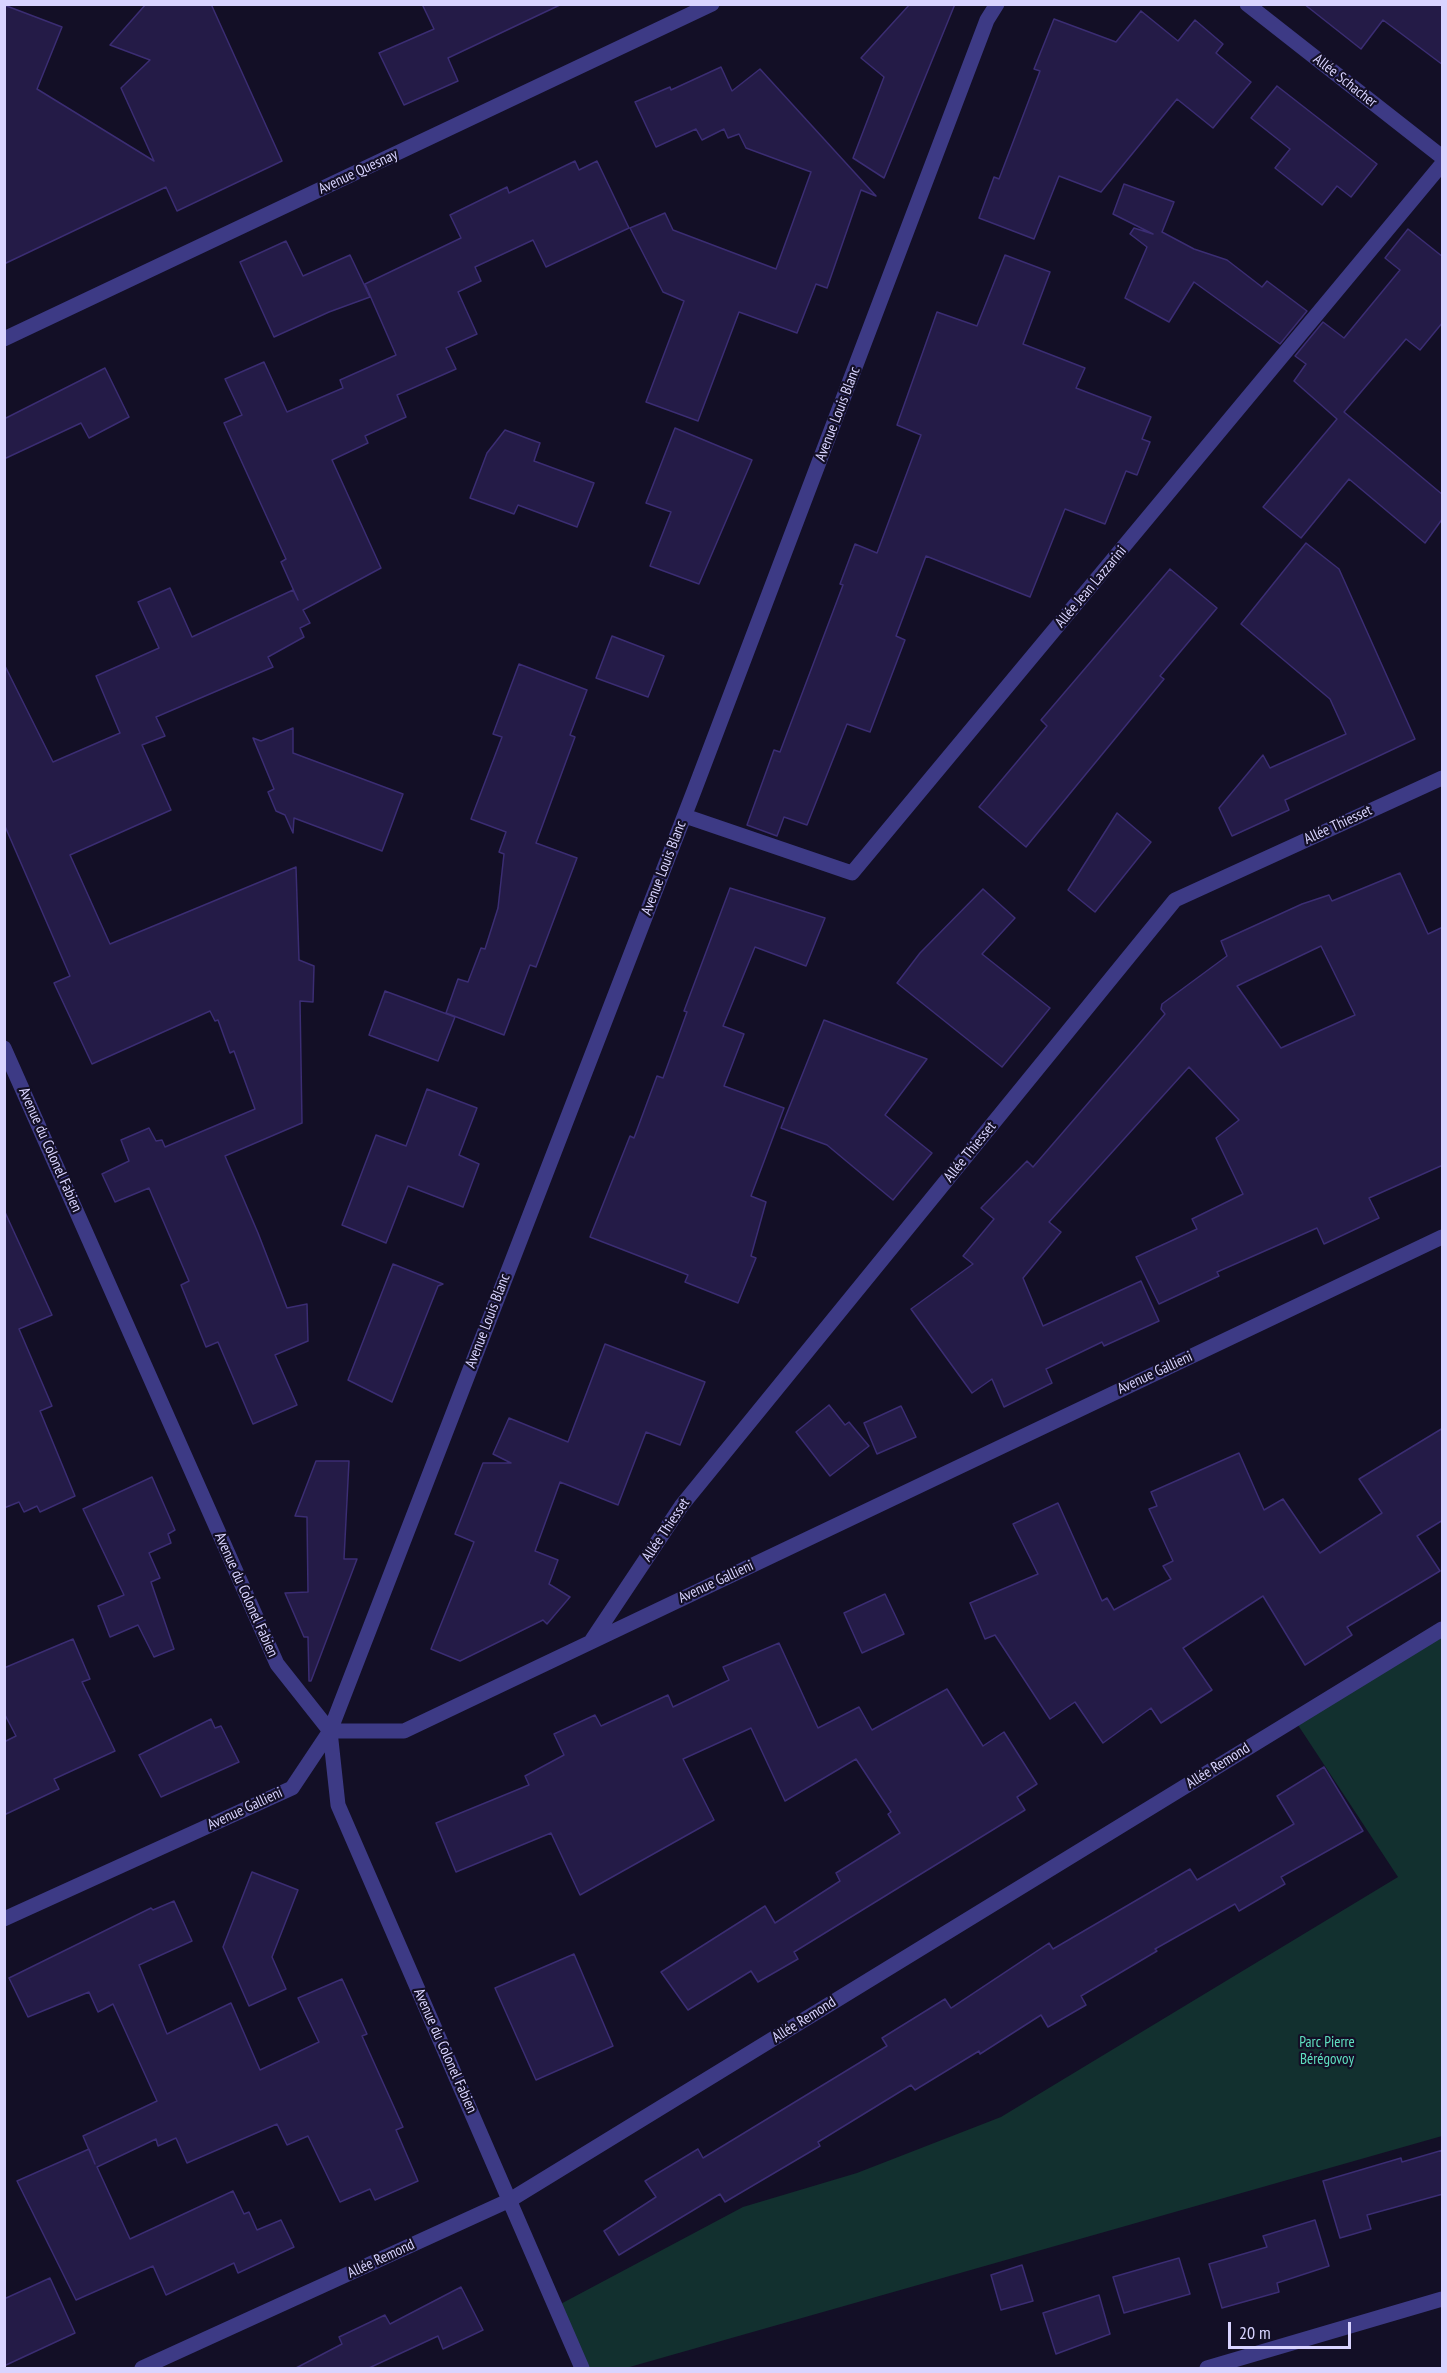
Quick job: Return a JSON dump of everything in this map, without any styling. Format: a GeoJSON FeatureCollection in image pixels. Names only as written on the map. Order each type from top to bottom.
{"type":"FeatureCollection","features":[{"type":"Feature","properties":{"kind":"street","name":"Avenue Quesnay"},"geometry":{"type":"LineString","coordinates":[[4,339],[712,4]]}},
{"type":"Feature","properties":{"kind":"street","name":"Avenue Louis Blanc"},"geometry":{"type":"LineString","coordinates":[[330,1731],[685,816],[987,20],[997,4]]}},
{"type":"Feature","properties":{"kind":"street","name":"Allée Schacher"},"geometry":{"type":"LineString","coordinates":[[1247,4],[1443,157]]}},
{"type":"Feature","properties":{"kind":"street","name":"Allée Jean Lazzarini"},"geometry":{"type":"LineString","coordinates":[[685,816],[852,873],[1443,164]]}},
{"type":"Feature","properties":{"kind":"street","name":"Allée Thiesset"},"geometry":{"type":"LineString","coordinates":[[592,1641],[682,1505],[1175,900],[1443,777]]}},
{"type":"Feature","properties":{"kind":"street","name":"Avenue du Colonel Fabien"},"geometry":{"type":"LineString","coordinates":[[4,1048],[277,1664],[330,1731],[338,1805],[582,2368]]}},
{"type":"Feature","properties":{"kind":"street","name":"Avenue Gallieni"},"geometry":{"type":"LineString","coordinates":[[4,1919],[292,1788],[330,1731],[404,1731],[1443,1237]]}},
{"type":"Feature","properties":{"kind":"street","name":"Allée Remond"},"geometry":{"type":"LineString","coordinates":[[142,2368],[510,2200],[1443,1629]]}},
{"type":"Feature","properties":{"kind":"street"},"geometry":{"type":"LineString","coordinates":[[1207,2368],[1443,2299]]}},
{"type":"Feature","properties":{"kind":"green space","name":"Parc Pierre Bérégovoy"},"geometry":{"type":"Polygon","coordinates":[[[1442,1629],[1442,2136],[626,2368],[582,2368],[555,2307],[743,2207],[857,2173],[1001,2117],[1398,1877],[1294,1719],[1442,1629]]]}},
{"type":"Feature","properties":{"kind":"building"},"geometry":{"type":"Polygon","coordinates":[[[146,4],[211,4],[282,161],[177,211],[166,187],[4,264],[4,5],[62,27],[37,89],[154,161],[121,88],[150,60],[110,45],[146,4]]]}},
{"type":"Feature","properties":{"kind":"building"},"geometry":{"type":"Polygon","coordinates":[[[422,4],[562,4],[448,58],[458,81],[404,105],[379,53],[434,29],[422,4]]]}},
{"type":"Feature","properties":{"kind":"building"},"geometry":{"type":"Polygon","coordinates":[[[910,4],[955,4],[884,178],[853,158],[884,77],[861,58],[910,4]]]}},
{"type":"Feature","properties":{"kind":"building"},"geometry":{"type":"Polygon","coordinates":[[[1304,4],[1443,4],[1443,65],[1383,20],[1361,49],[1304,4]]]}},
{"type":"Feature","properties":{"kind":"building"},"geometry":{"type":"Polygon","coordinates":[[[1141,11],[1178,41],[1195,20],[1223,44],[1216,53],[1251,82],[1213,128],[1177,99],[1101,192],[1059,176],[1034,239],[979,218],[994,177],[999,179],[1040,71],[1034,69],[1054,19],[1116,42],[1141,11]]]}},
{"type":"Feature","properties":{"kind":"building"},"geometry":{"type":"Polygon","coordinates":[[[721,67],[732,91],[760,69],[876,196],[861,190],[827,288],[816,284],[797,333],[739,312],[698,421],[646,402],[684,301],[663,292],[630,228],[665,213],[673,230],[776,269],[811,172],[746,148],[739,134],[728,138],[724,129],[702,140],[696,129],[656,147],[635,102],[670,87],[671,90],[721,67]]]}},
{"type":"Feature","properties":{"kind":"building"},"geometry":{"type":"Polygon","coordinates":[[[1277,86],[1377,164],[1351,197],[1337,186],[1322,205],[1275,168],[1290,149],[1251,118],[1277,86]]]}},
{"type":"Feature","properties":{"kind":"building"},"geometry":{"type":"Polygon","coordinates":[[[575,161],[579,170],[597,161],[629,228],[546,267],[533,240],[475,267],[481,281],[458,292],[477,334],[446,348],[456,369],[397,395],[406,417],[365,436],[368,443],[332,460],[381,568],[303,610],[310,623],[300,628],[304,637],[268,657],[273,667],[156,717],[165,736],[142,745],[171,810],[70,855],[110,944],[296,867],[299,960],[314,966],[313,1002],[300,1001],[302,1123],[225,1156],[287,1308],[307,1304],[308,1341],[275,1355],[297,1405],[253,1424],[218,1342],[206,1347],[181,1285],[189,1281],[149,1188],[115,1202],[102,1174],[129,1161],[121,1140],[149,1128],[156,1141],[162,1140],[165,1147],[255,1109],[234,1051],[230,1053],[218,1020],[215,1021],[210,1011],[92,1064],[54,983],[70,976],[4,824],[4,664],[53,762],[120,733],[96,676],[159,648],[138,602],[170,588],[192,637],[293,590],[298,600],[281,562],[286,559],[224,423],[242,415],[225,379],[264,362],[287,412],[343,388],[340,380],[396,355],[365,284],[461,238],[450,215],[507,187],[509,193],[575,161]]]}},
{"type":"Feature","properties":{"kind":"building"},"geometry":{"type":"Polygon","coordinates":[[[1124,184],[1174,202],[1162,232],[1194,249],[1227,260],[1262,287],[1267,281],[1307,311],[1280,344],[1194,282],[1169,322],[1125,298],[1147,247],[1130,234],[1134,228],[1153,234],[1113,214],[1124,184]]]}},
{"type":"Feature","properties":{"kind":"building"},"geometry":{"type":"Polygon","coordinates":[[[1408,229],[1443,257],[1443,322],[1420,350],[1406,339],[1344,412],[1443,495],[1443,518],[1425,543],[1349,479],[1301,538],[1263,507],[1337,419],[1294,381],[1306,364],[1295,356],[1323,322],[1344,338],[1400,270],[1385,258],[1408,229]]]}},
{"type":"Feature","properties":{"kind":"building"},"geometry":{"type":"Polygon","coordinates":[[[286,241],[303,276],[350,255],[370,297],[329,312],[274,337],[240,262],[286,241]]]}},
{"type":"Feature","properties":{"kind":"building"},"geometry":{"type":"Polygon","coordinates":[[[1005,255],[1050,272],[1023,344],[1085,368],[1076,388],[1151,417],[1142,439],[1150,442],[1137,475],[1126,471],[1105,524],[1065,509],[1030,597],[926,556],[896,636],[905,640],[870,732],[847,724],[807,825],[784,817],[777,836],[747,825],[774,750],[780,752],[843,585],[840,584],[855,544],[877,553],[921,435],[897,425],[937,312],[977,326],[1005,255]]]}},
{"type":"Feature","properties":{"kind":"building"},"geometry":{"type":"Polygon","coordinates":[[[105,368],[129,417],[89,438],[81,423],[4,459],[4,419],[105,368]]]}},
{"type":"Feature","properties":{"kind":"building"},"geometry":{"type":"Polygon","coordinates":[[[675,428],[752,460],[699,584],[650,566],[671,512],[646,503],[675,428]]]}},
{"type":"Feature","properties":{"kind":"building"},"geometry":{"type":"Polygon","coordinates":[[[505,430],[540,443],[534,461],[594,483],[577,527],[518,505],[514,514],[470,498],[487,453],[505,430]]]}},
{"type":"Feature","properties":{"kind":"building"},"geometry":{"type":"Polygon","coordinates":[[[1306,543],[1339,569],[1415,739],[1285,800],[1289,810],[1232,836],[1219,808],[1263,755],[1270,768],[1346,734],[1330,699],[1241,624],[1306,543]]]}},
{"type":"Feature","properties":{"kind":"building"},"geometry":{"type":"Polygon","coordinates":[[[1170,569],[1217,608],[1160,676],[1164,679],[1026,847],[979,807],[1047,726],[1041,720],[1170,569]]]}},
{"type":"Feature","properties":{"kind":"building"},"geometry":{"type":"Polygon","coordinates":[[[612,636],[664,656],[648,697],[596,678],[612,636]]]}},
{"type":"Feature","properties":{"kind":"building"},"geometry":{"type":"Polygon","coordinates":[[[519,664],[587,690],[570,735],[575,737],[536,843],[577,858],[536,967],[530,965],[504,1035],[446,1013],[458,979],[468,982],[481,948],[485,949],[498,908],[504,854],[499,852],[506,832],[471,819],[502,737],[493,734],[519,664]]]}},
{"type":"Feature","properties":{"kind":"building"},"geometry":{"type":"Polygon","coordinates":[[[293,728],[293,753],[403,794],[382,851],[294,818],[293,833],[285,815],[276,811],[268,792],[274,789],[253,738],[261,741],[293,728]]]}},
{"type":"Feature","properties":{"kind":"building"},"geometry":{"type":"Polygon","coordinates":[[[1117,813],[1151,842],[1095,912],[1068,890],[1117,813]]]}},
{"type":"Feature","properties":{"kind":"building"},"geometry":{"type":"Polygon","coordinates":[[[1400,873],[1428,934],[1443,927],[1443,1165],[1369,1198],[1379,1218],[1324,1244],[1317,1228],[1217,1272],[1219,1276],[1159,1304],[1136,1257],[1197,1229],[1192,1219],[1243,1194],[1216,1138],[1239,1120],[1189,1067],[1049,1222],[1061,1232],[1023,1278],[1043,1326],[1141,1281],[1159,1321],[1104,1346],[1102,1342],[1046,1369],[1052,1383],[1004,1407],[992,1379],[972,1393],[911,1309],[973,1264],[963,1256],[994,1219],[981,1208],[1027,1161],[1033,1167],[1165,1014],[1161,1009],[1162,1004],[1227,956],[1221,941],[1302,904],[1329,895],[1332,901],[1400,873]],[[1321,946],[1237,986],[1281,1048],[1355,1015],[1321,946]]]}},
{"type":"Feature","properties":{"kind":"building"},"geometry":{"type":"Polygon","coordinates":[[[730,888],[825,918],[806,966],[755,947],[723,1026],[744,1034],[724,1086],[784,1108],[751,1196],[766,1202],[751,1256],[756,1258],[738,1303],[685,1282],[688,1275],[590,1237],[630,1136],[634,1138],[657,1076],[663,1078],[687,1012],[684,1011],[730,888]]]}},
{"type":"Feature","properties":{"kind":"building"},"geometry":{"type":"Polygon","coordinates":[[[983,889],[1015,918],[982,954],[1050,1008],[1002,1067],[897,983],[920,953],[983,889]]]}},
{"type":"Feature","properties":{"kind":"building"},"geometry":{"type":"Polygon","coordinates":[[[385,991],[455,1017],[438,1061],[369,1035],[385,991]]]}},
{"type":"Feature","properties":{"kind":"building"},"geometry":{"type":"Polygon","coordinates":[[[824,1020],[927,1059],[885,1115],[932,1153],[893,1200],[827,1145],[781,1128],[824,1020]]]}},
{"type":"Feature","properties":{"kind":"building"},"geometry":{"type":"Polygon","coordinates":[[[427,1089],[477,1108],[459,1155],[479,1164],[463,1207],[408,1186],[386,1243],[342,1225],[376,1135],[406,1146],[427,1089]]]}},
{"type":"Feature","properties":{"kind":"building"},"geometry":{"type":"Polygon","coordinates":[[[4,1210],[52,1315],[19,1329],[52,1406],[40,1411],[75,1496],[40,1512],[37,1506],[24,1512],[19,1502],[4,1508],[4,1210]]]}},
{"type":"Feature","properties":{"kind":"building"},"geometry":{"type":"Polygon","coordinates":[[[393,1264],[443,1284],[438,1286],[392,1402],[348,1380],[393,1264]]]}},
{"type":"Feature","properties":{"kind":"building"},"geometry":{"type":"Polygon","coordinates":[[[605,1344],[705,1382],[680,1445],[646,1432],[618,1505],[560,1482],[535,1551],[558,1560],[549,1584],[570,1597],[547,1624],[543,1620],[460,1661],[431,1649],[474,1542],[455,1534],[483,1463],[511,1463],[493,1454],[509,1418],[568,1442],[605,1344]]]}},
{"type":"Feature","properties":{"kind":"building"},"geometry":{"type":"Polygon","coordinates":[[[829,1405],[845,1425],[849,1422],[869,1446],[830,1476],[796,1432],[829,1405]]]}},
{"type":"Feature","properties":{"kind":"building"},"geometry":{"type":"Polygon","coordinates":[[[901,1406],[916,1437],[877,1454],[864,1423],[901,1406]]]}},
{"type":"Feature","properties":{"kind":"building"},"geometry":{"type":"Polygon","coordinates":[[[1443,1428],[1443,1520],[1417,1536],[1440,1571],[1347,1627],[1352,1635],[1305,1665],[1263,1596],[1183,1648],[1212,1690],[1161,1723],[1151,1708],[1103,1743],[1075,1702],[1050,1719],[995,1635],[985,1639],[970,1603],[1038,1574],[1013,1524],[1058,1503],[1102,1601],[1107,1598],[1114,1610],[1171,1579],[1163,1566],[1173,1561],[1149,1509],[1157,1506],[1151,1492],[1239,1453],[1264,1510],[1283,1499],[1320,1553],[1382,1513],[1359,1479],[1443,1428]]]}},
{"type":"Feature","properties":{"kind":"building"},"geometry":{"type":"Polygon","coordinates":[[[316,1461],[349,1461],[344,1559],[357,1559],[311,1681],[309,1681],[308,1637],[304,1637],[285,1593],[308,1592],[307,1517],[295,1516],[316,1461]]]}},
{"type":"Feature","properties":{"kind":"building"},"geometry":{"type":"Polygon","coordinates":[[[152,1477],[175,1530],[168,1534],[171,1543],[149,1553],[160,1578],[151,1582],[174,1649],[154,1657],[138,1625],[110,1637],[98,1606],[124,1595],[83,1509],[152,1477]]]}},
{"type":"Feature","properties":{"kind":"building"},"geometry":{"type":"Polygon","coordinates":[[[885,1594],[904,1634],[862,1653],[844,1613],[885,1594]]]}},
{"type":"Feature","properties":{"kind":"building"},"geometry":{"type":"Polygon","coordinates":[[[73,1639],[90,1679],[82,1682],[115,1751],[54,1779],[59,1789],[4,1815],[4,1742],[16,1736],[4,1713],[4,1668],[73,1639]]]}},
{"type":"Feature","properties":{"kind":"building"},"geometry":{"type":"Polygon","coordinates":[[[779,1643],[818,1728],[859,1707],[872,1730],[947,1689],[983,1746],[1004,1732],[1037,1784],[1017,1797],[1025,1810],[794,1952],[798,1959],[758,1982],[751,1971],[688,2010],[661,1972],[765,1906],[775,1923],[840,1881],[836,1873],[900,1833],[888,1814],[891,1812],[856,1759],[785,1801],[751,1728],[683,1759],[714,1820],[580,1895],[551,1833],[456,1872],[436,1823],[529,1785],[525,1776],[564,1755],[554,1734],[595,1715],[601,1726],[668,1695],[673,1707],[729,1680],[723,1667],[779,1643]]]}},
{"type":"Feature","properties":{"kind":"building"},"geometry":{"type":"Polygon","coordinates":[[[211,1719],[215,1728],[221,1726],[239,1762],[161,1797],[139,1755],[211,1719]]]}},
{"type":"Feature","properties":{"kind":"building"},"geometry":{"type":"Polygon","coordinates":[[[1324,1767],[1363,1831],[1281,1877],[1285,1884],[1239,1911],[1235,1904],[1155,1949],[1157,1951],[1081,1996],[1086,2005],[1048,2027],[1041,2015],[980,2054],[979,2051],[915,2090],[911,2085],[818,2142],[820,2146],[725,2202],[720,2194],[619,2255],[604,2231],[656,2197],[645,2181],[698,2149],[703,2158],[887,2046],[882,2038],[945,1999],[951,2008],[1049,1943],[1053,1949],[1190,1869],[1197,1880],[1294,1824],[1277,1796],[1324,1767]]]}},
{"type":"Feature","properties":{"kind":"building"},"geometry":{"type":"Polygon","coordinates":[[[252,1872],[298,1890],[272,1957],[286,1989],[249,2006],[223,1947],[252,1872]]]}},
{"type":"Feature","properties":{"kind":"building"},"geometry":{"type":"Polygon","coordinates":[[[174,1901],[192,1941],[139,1965],[167,2034],[231,2003],[260,2070],[319,2042],[298,1998],[342,1979],[367,2034],[362,2036],[403,2127],[396,2130],[418,2181],[375,2200],[370,2189],[340,2202],[308,2136],[287,2145],[277,2124],[187,2163],[176,2138],[158,2146],[156,2139],[97,2167],[130,2239],[233,2191],[244,2214],[249,2212],[257,2230],[281,2220],[294,2247],[238,2273],[234,2263],[166,2295],[153,2266],[76,2300],[17,2181],[89,2149],[83,2136],[157,2101],[113,2004],[98,2012],[89,1992],[28,2017],[9,1978],[151,1908],[153,1910],[174,1901]]]}},
{"type":"Feature","properties":{"kind":"building"},"geometry":{"type":"Polygon","coordinates":[[[574,1954],[613,2046],[536,2080],[495,1988],[574,1954]]]}},
{"type":"Feature","properties":{"kind":"building"},"geometry":{"type":"Polygon","coordinates":[[[1443,2150],[1443,2194],[1367,2215],[1371,2229],[1340,2238],[1323,2181],[1401,2158],[1402,2162],[1443,2150]]]}},
{"type":"Feature","properties":{"kind":"building"},"geometry":{"type":"Polygon","coordinates":[[[1315,2220],[1329,2266],[1277,2283],[1279,2292],[1222,2308],[1209,2264],[1267,2247],[1263,2236],[1315,2220]]]}},
{"type":"Feature","properties":{"kind":"building"},"geometry":{"type":"Polygon","coordinates":[[[1179,2258],[1190,2294],[1124,2313],[1113,2277],[1179,2258]]]}},
{"type":"Feature","properties":{"kind":"building"},"geometry":{"type":"Polygon","coordinates":[[[1022,2265],[1033,2301],[1001,2310],[991,2275],[1022,2265]]]}},
{"type":"Feature","properties":{"kind":"building"},"geometry":{"type":"Polygon","coordinates":[[[50,2278],[75,2333],[4,2366],[4,2299],[50,2278]]]}},
{"type":"Feature","properties":{"kind":"building"},"geometry":{"type":"Polygon","coordinates":[[[461,2287],[483,2330],[443,2349],[438,2336],[369,2368],[296,2368],[342,2344],[339,2337],[385,2315],[390,2324],[461,2287]]]}},
{"type":"Feature","properties":{"kind":"building"},"geometry":{"type":"Polygon","coordinates":[[[1099,2295],[1110,2334],[1056,2354],[1043,2313],[1099,2295]]]}}]}
